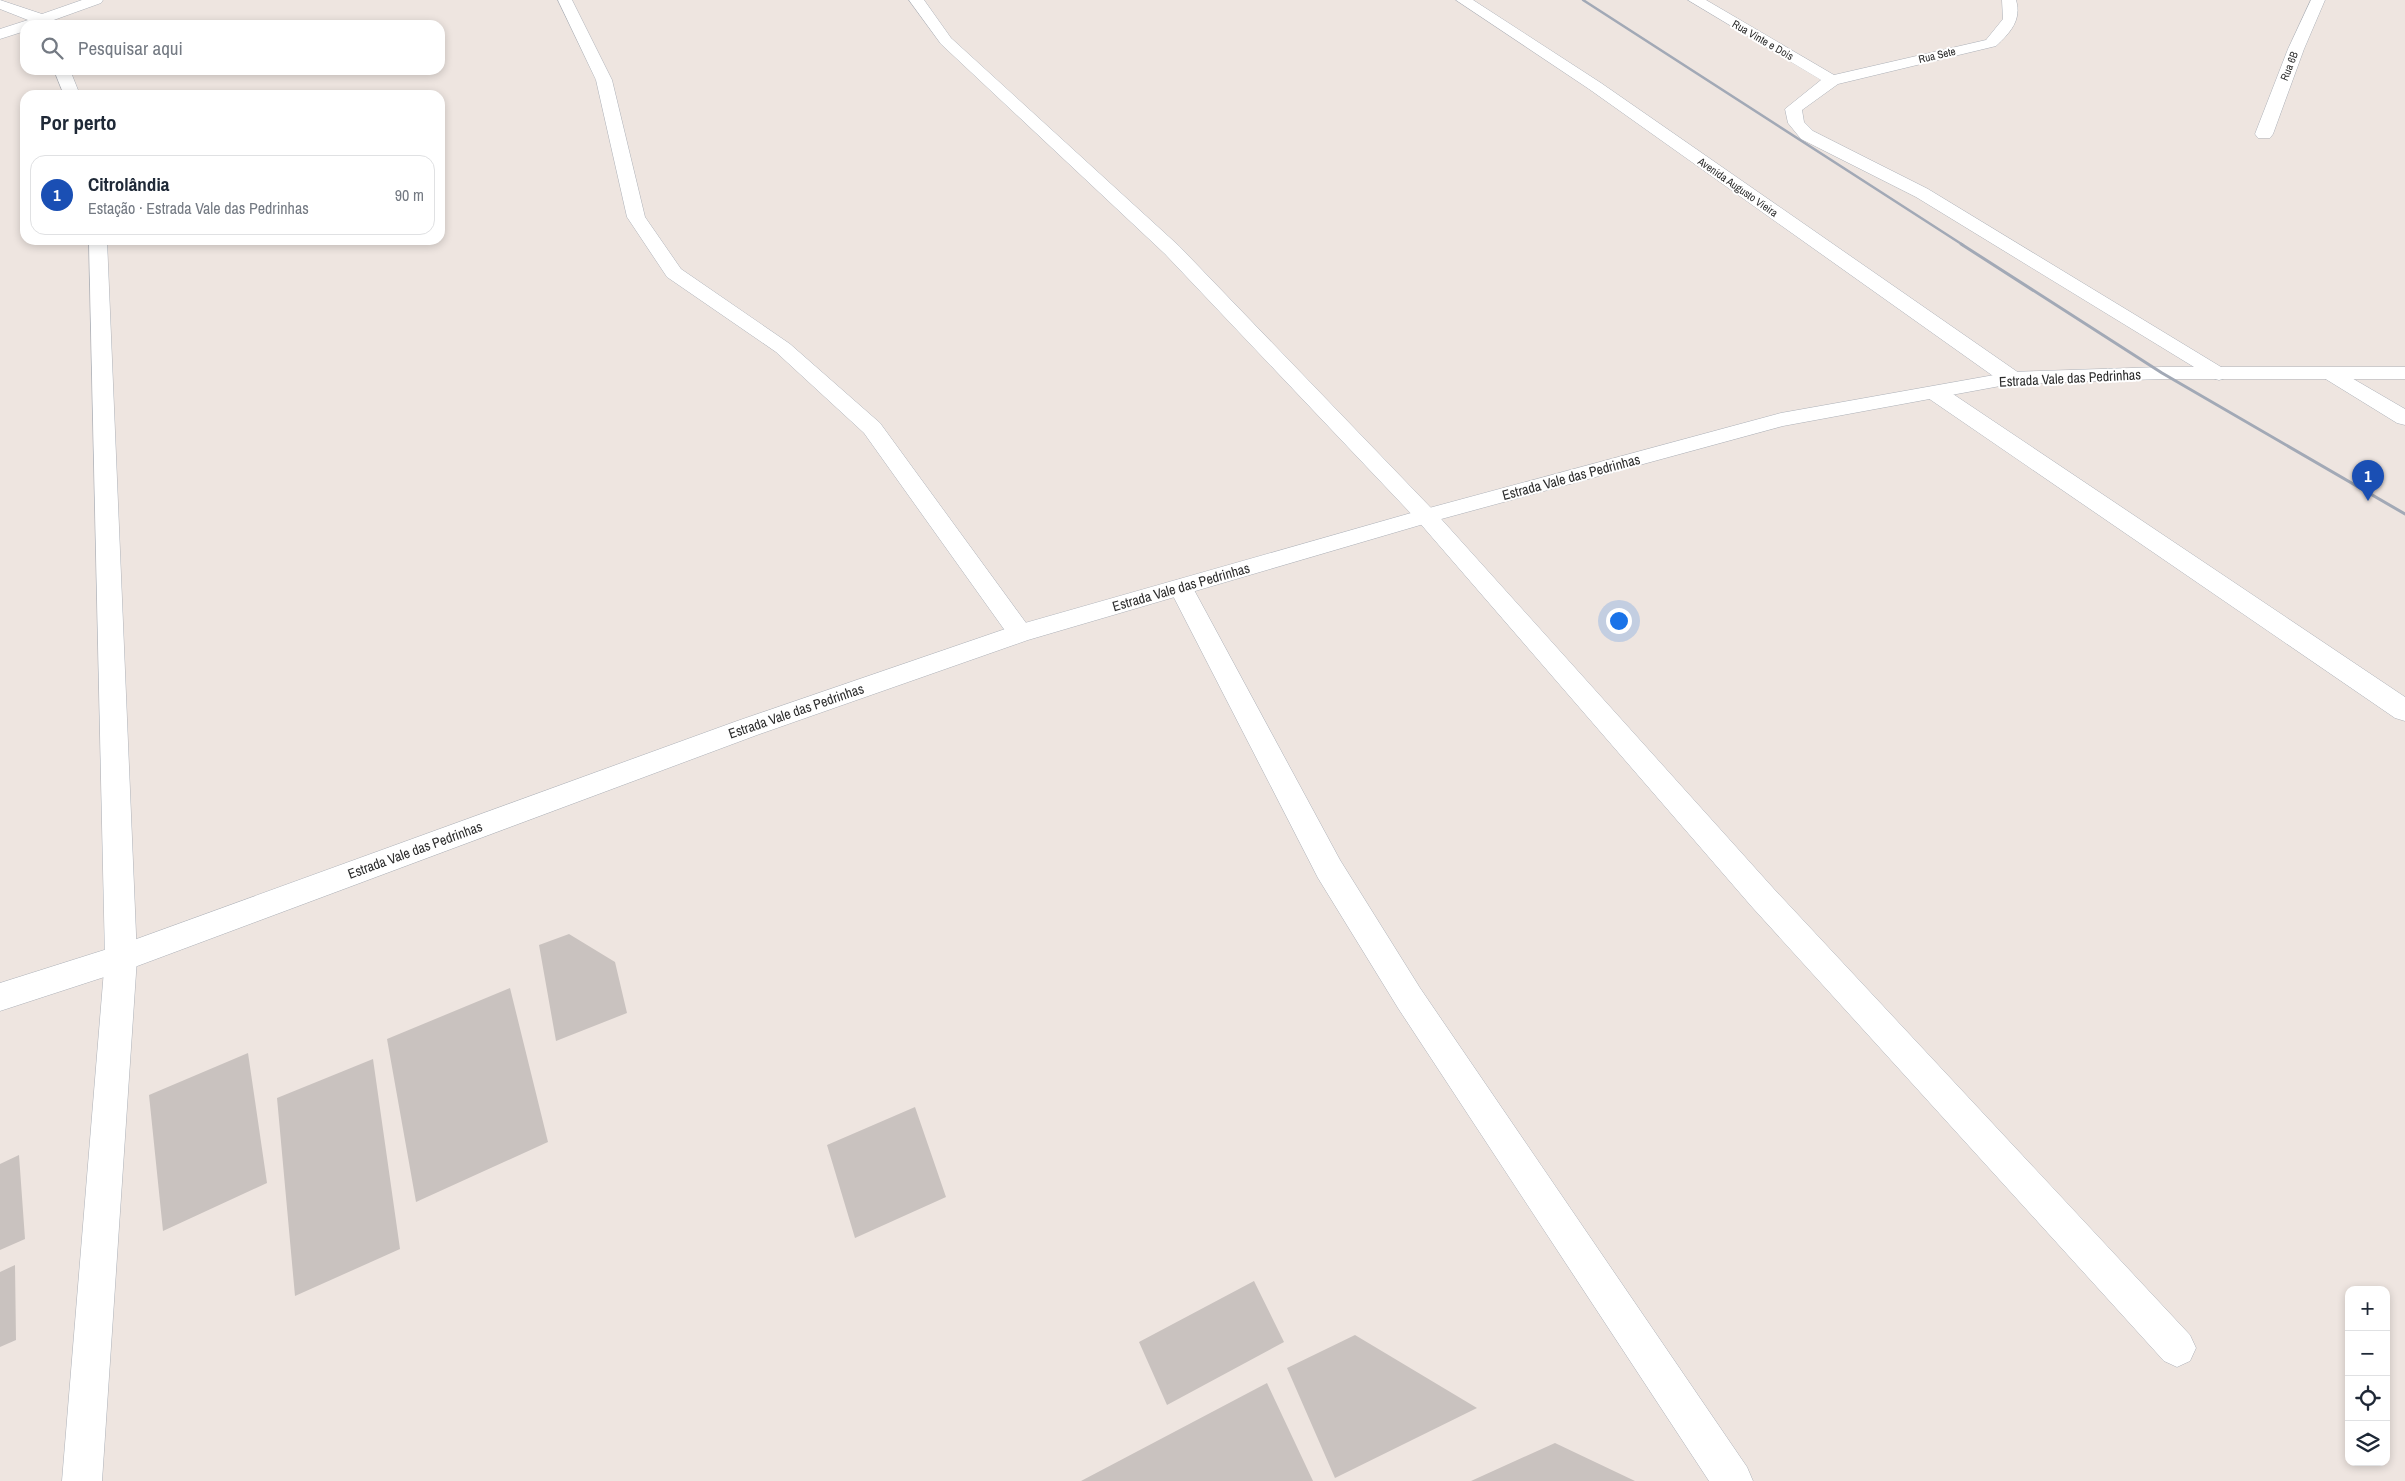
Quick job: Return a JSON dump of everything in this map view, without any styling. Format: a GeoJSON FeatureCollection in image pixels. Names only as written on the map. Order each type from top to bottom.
{"type":"FeatureCollection","features":[{"type":"Feature","properties":{"kind":"street"},"geometry":{"type":"LineString","coordinates":[[49,20],[96,0]]}},
{"type":"Feature","properties":{"kind":"street"},"geometry":{"type":"LineString","coordinates":[[565,0],[604,80],[636,217],[674,273],[783,348],[872,428],[1020,634]]}},
{"type":"Feature","properties":{"kind":"street"},"geometry":{"type":"LineString","coordinates":[[916,0],[946,41],[1172,250],[1426,516],[1763,898],[2177,1348]]}},
{"type":"Feature","properties":{"kind":"street","name":"Avenida Augusto Vieira"},"geometry":{"type":"LineString","coordinates":[[1463,0],[1595,86],[2011,378]]}},
{"type":"Feature","properties":{"kind":"street","name":"Rua Vinte e Dois"},"geometry":{"type":"LineString","coordinates":[[1694,0],[1832,80]]}},
{"type":"Feature","properties":{"kind":"street","name":"Rua Sete"},"geometry":{"type":"LineString","coordinates":[[1832,80],[1991,43],[2009,25],[2011,5],[2009,0]]}},
{"type":"Feature","properties":{"kind":"street","name":"Rua 6B"},"geometry":{"type":"LineString","coordinates":[[2264,134],[2296,49],[2318,0]]}},
{"type":"Feature","properties":{"kind":"street"},"geometry":{"type":"LineString","coordinates":[[0,4],[39,20]]}},
{"type":"Feature","properties":{"kind":"street"},"geometry":{"type":"LineString","coordinates":[[0,34],[20,27]]}},
{"type":"Feature","properties":{"kind":"street"},"geometry":{"type":"LineString","coordinates":[[64,75],[70,90]]}},
{"type":"Feature","properties":{"kind":"street"},"geometry":{"type":"LineString","coordinates":[[1832,80],[1793,109],[1796,123],[1807,134],[1922,193],[2219,374]]}},
{"type":"Feature","properties":{"kind":"street"},"geometry":{"type":"LineString","coordinates":[[82,1481],[121,958],[98,245]]}},
{"type":"Feature","properties":{"kind":"street","name":"Estrada Vale das Pedrinhas"},"geometry":{"type":"LineString","coordinates":[[0,997],[121,958],[747,728],[1020,634],[1426,516],[1781,420],[2011,378],[2162,373],[2331,374],[2405,372]]}},
{"type":"Feature","properties":{"kind":"street"},"geometry":{"type":"LineString","coordinates":[[2331,374],[2405,418]]}},
{"type":"Feature","properties":{"kind":"street"},"geometry":{"type":"LineString","coordinates":[[1936,393],[2405,711]]}},
{"type":"Feature","properties":{"kind":"street"},"geometry":{"type":"LineString","coordinates":[[1181,588],[1329,869],[1404,990],[1733,1481]]}},
{"type":"Feature","properties":{"kind":"building"},"geometry":{"type":"Polygon","coordinates":[[[569,934],[615,962],[627,1013],[556,1041],[539,945],[569,934]]]}},
{"type":"Feature","properties":{"kind":"building"},"geometry":{"type":"Polygon","coordinates":[[[510,988],[548,1142],[416,1202],[387,1039],[510,988]]]}},
{"type":"Feature","properties":{"kind":"building"},"geometry":{"type":"Polygon","coordinates":[[[248,1053],[267,1183],[163,1231],[149,1095],[248,1053]]]}},
{"type":"Feature","properties":{"kind":"building"},"geometry":{"type":"Polygon","coordinates":[[[373,1059],[400,1249],[295,1296],[277,1098],[373,1059]]]}},
{"type":"Feature","properties":{"kind":"building"},"geometry":{"type":"Polygon","coordinates":[[[915,1107],[946,1197],[855,1238],[827,1145],[915,1107]]]}},
{"type":"Feature","properties":{"kind":"building"},"geometry":{"type":"Polygon","coordinates":[[[19,1155],[25,1239],[0,1250],[0,1164],[19,1155]]]}},
{"type":"Feature","properties":{"kind":"building"},"geometry":{"type":"Polygon","coordinates":[[[15,1265],[16,1340],[0,1347],[0,1272],[15,1265]]]}},
{"type":"Feature","properties":{"kind":"building"},"geometry":{"type":"Polygon","coordinates":[[[1254,1281],[1284,1342],[1167,1405],[1139,1342],[1254,1281]]]}},
{"type":"Feature","properties":{"kind":"building"},"geometry":{"type":"Polygon","coordinates":[[[1355,1335],[1477,1408],[1335,1478],[1287,1368],[1355,1335]]]}},
{"type":"Feature","properties":{"kind":"building"},"geometry":{"type":"Polygon","coordinates":[[[1267,1383],[1313,1481],[1081,1481],[1267,1383]]]}},
{"type":"Feature","properties":{"kind":"building"},"geometry":{"type":"Polygon","coordinates":[[[1555,1443],[1635,1481],[1471,1481],[1555,1443]]]}},
{"type":"Feature","properties":{"kind":"railway"},"geometry":{"type":"LineString","coordinates":[[1583,0],[1963,245]]}},
{"type":"Feature","properties":{"kind":"railway"},"geometry":{"type":"LineString","coordinates":[[1961,244],[2162,373],[2405,514]]}},
{"type":"Feature","properties":{"kind":"place","name":"Citrolândia"},"geometry":{"type":"Point","coordinates":[2368,501]}}]}
